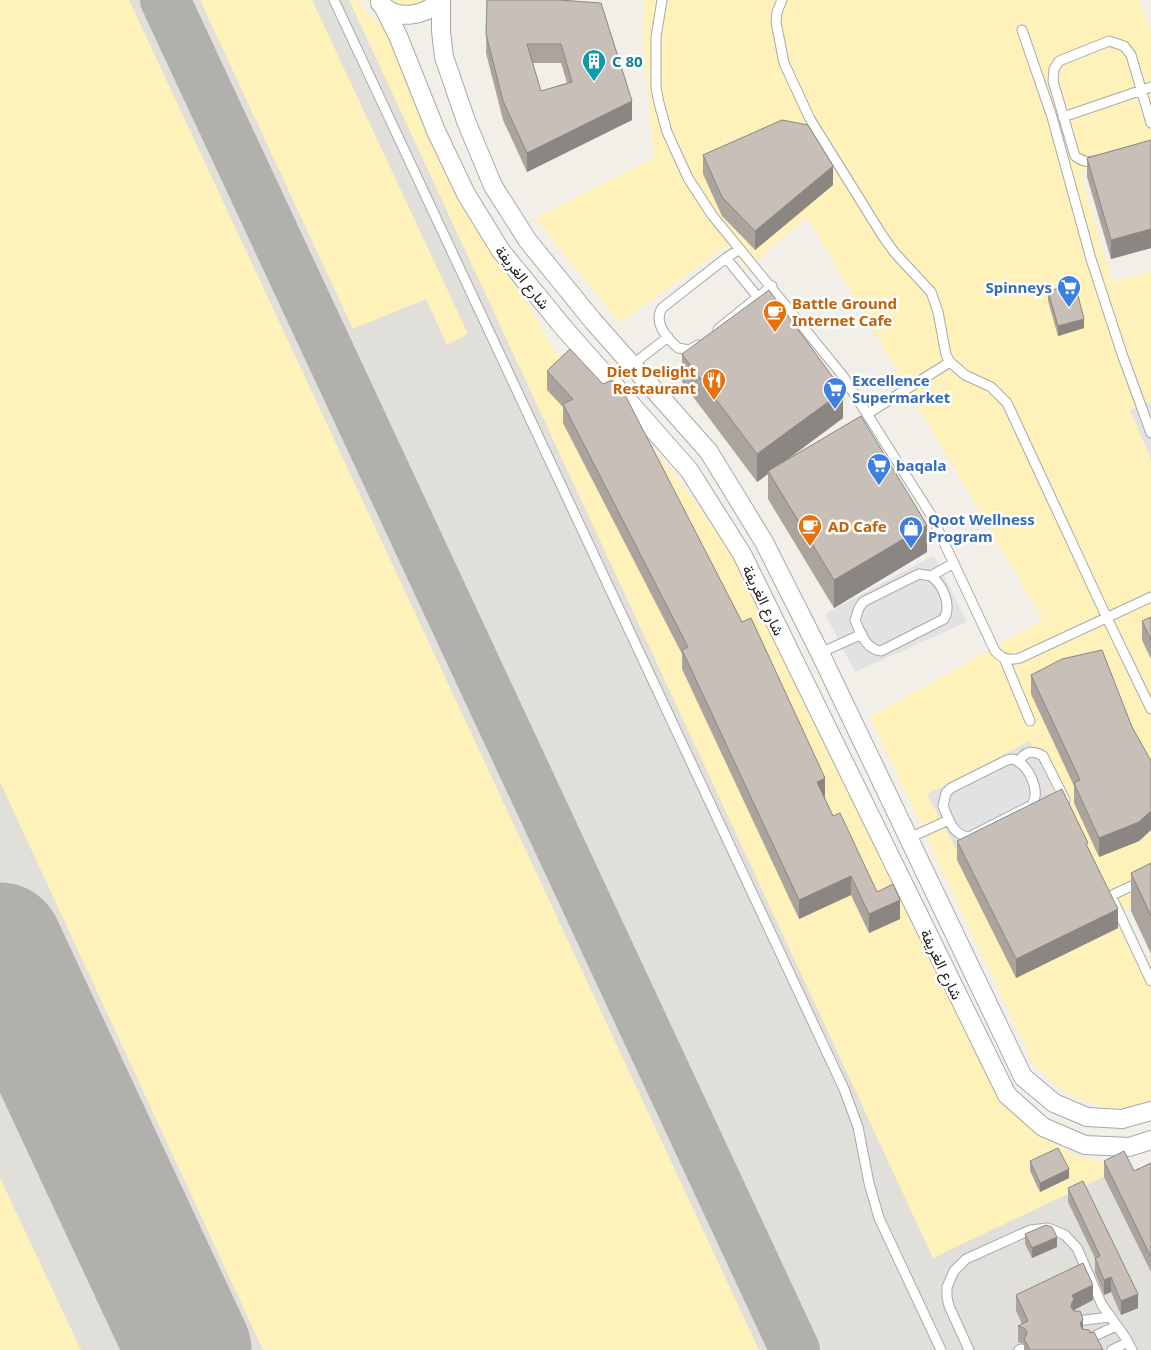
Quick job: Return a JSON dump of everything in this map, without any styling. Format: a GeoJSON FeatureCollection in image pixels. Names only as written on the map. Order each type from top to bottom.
{"type":"FeatureCollection","features":[{"type":"Feature","properties":{"kind":"street"},"geometry":{"type":"LineString","coordinates":[[380,3],[394,13],[407,16],[431,9],[441,0]]}},
{"type":"Feature","properties":{"kind":"street","name":"شارع الغريفة"},"geometry":{"type":"LineString","coordinates":[[441,0],[441,31],[444,57],[466,121],[493,186],[528,242],[708,452],[764,542],[820,653],[1023,1077],[1054,1103],[1087,1117],[1122,1118],[1151,1111]]}},
{"type":"Feature","properties":{"kind":"street","name":"شارع الغريفة"},"geometry":{"type":"LineString","coordinates":[[380,3],[398,36],[436,131],[466,194],[501,251],[563,327],[688,470],[742,554],[1007,1095],[1043,1127],[1085,1145],[1129,1147],[1151,1140]]}},
{"type":"Feature","properties":{"kind":"lane"},"geometry":{"type":"LineString","coordinates":[[334,0],[844,1089],[858,1127],[869,1183],[879,1218],[941,1350]]}},
{"type":"Feature","properties":{"kind":"lane"},"geometry":{"type":"LineString","coordinates":[[662,0],[656,37],[656,88],[662,118],[676,156],[712,215],[772,286],[843,376],[931,515],[992,646],[999,655],[1009,659],[1020,658],[1151,598]]}},
{"type":"Feature","properties":{"kind":"lane"},"geometry":{"type":"LineString","coordinates":[[782,0],[777,12],[776,22],[784,63],[810,119],[870,219],[894,252],[931,292],[938,312],[946,355],[950,362],[965,375],[991,387],[1007,404],[1106,618],[1151,709]]}},
{"type":"Feature","properties":{"kind":"lane"},"geometry":{"type":"LineString","coordinates":[[1022,30],[1052,117],[1094,267],[1122,354],[1148,412],[1151,433]]}},
{"type":"Feature","properties":{"kind":"lane"},"geometry":{"type":"LineString","coordinates":[[1110,157],[1087,162],[1075,156],[1053,81],[1052,75],[1059,61],[1109,42],[1117,43],[1128,50],[1151,123]]}},
{"type":"Feature","properties":{"kind":"lane"},"geometry":{"type":"LineString","coordinates":[[1063,117],[1151,87]]}},
{"type":"Feature","properties":{"kind":"lane"},"geometry":{"type":"LineString","coordinates":[[740,249],[662,308],[658,318],[668,338],[678,348],[684,350],[695,348],[757,296],[772,286]]}},
{"type":"Feature","properties":{"kind":"lane"},"geometry":{"type":"LineString","coordinates":[[726,258],[757,296]]}},
{"type":"Feature","properties":{"kind":"lane"},"geometry":{"type":"LineString","coordinates":[[632,365],[668,338]]}},
{"type":"Feature","properties":{"kind":"lane"},"geometry":{"type":"LineString","coordinates":[[867,414],[950,362]]}},
{"type":"Feature","properties":{"kind":"lane"},"geometry":{"type":"LineString","coordinates":[[931,576],[954,564]]}},
{"type":"Feature","properties":{"kind":"lane"},"geometry":{"type":"LineString","coordinates":[[920,574],[931,576],[936,579],[945,597],[948,609],[944,620],[881,651],[871,648],[855,620],[863,602],[920,574]]}},
{"type":"Feature","properties":{"kind":"lane"},"geometry":{"type":"LineString","coordinates":[[820,653],[862,634]]}},
{"type":"Feature","properties":{"kind":"lane"},"geometry":{"type":"LineString","coordinates":[[1004,658],[1030,721]]}},
{"type":"Feature","properties":{"kind":"lane"},"geometry":{"type":"LineString","coordinates":[[1019,761],[1026,753],[1031,752],[1043,756],[1068,806]]}},
{"type":"Feature","properties":{"kind":"lane"},"geometry":{"type":"LineString","coordinates":[[1007,760],[1019,761],[1033,783],[1036,794],[1032,805],[969,837],[955,831],[943,806],[946,794],[951,788],[1007,760]]}},
{"type":"Feature","properties":{"kind":"lane"},"geometry":{"type":"LineString","coordinates":[[908,838],[949,820]]}},
{"type":"Feature","properties":{"kind":"lane"},"geometry":{"type":"LineString","coordinates":[[1110,896],[1151,877]]}},
{"type":"Feature","properties":{"kind":"lane"},"geometry":{"type":"LineString","coordinates":[[1106,887],[1151,981]]}},
{"type":"Feature","properties":{"kind":"lane"},"geometry":{"type":"LineString","coordinates":[[969,1350],[949,1306],[947,1287],[950,1278],[959,1264],[1030,1230],[1048,1228],[1058,1230],[1072,1240],[1102,1306],[1130,1346],[1112,1350]]}},
{"type":"Feature","properties":{"kind":"lane"},"geometry":{"type":"LineString","coordinates":[[1077,1321],[1110,1317]]}},
{"type":"Feature","properties":{"kind":"lane"},"geometry":{"type":"LineString","coordinates":[[1086,1340],[1116,1326]]}},
{"type":"Feature","properties":{"kind":"shaded area"},"geometry":{"type":"Polygon","coordinates":[[[0,0],[351,0],[933,1257],[1124,1167],[1151,1222],[1151,1350],[0,1350],[0,0]]]}},
{"type":"Feature","properties":{"kind":"shaded area"},"geometry":{"type":"Polygon","coordinates":[[[1151,402],[1151,460],[1130,410],[1151,402]]]}},
{"type":"Feature","properties":{"kind":"shaded area"},"geometry":{"type":"Polygon","coordinates":[[[934,555],[967,622],[855,672],[825,614],[934,555]]]}},
{"type":"Feature","properties":{"kind":"shaded area"},"geometry":{"type":"Polygon","coordinates":[[[1030,741],[1060,806],[959,855],[927,794],[1030,741]]]}},
{"type":"Feature","properties":{"kind":"sand"},"geometry":{"type":"Polygon","coordinates":[[[0,0],[129,0],[759,1350],[263,1350],[0,782],[0,0]]]}},
{"type":"Feature","properties":{"kind":"sand"},"geometry":{"type":"Polygon","coordinates":[[[200,0],[312,0],[468,334],[447,345],[426,299],[353,329],[200,0]]]}},
{"type":"Feature","properties":{"kind":"sand"},"geometry":{"type":"Polygon","coordinates":[[[349,0],[359,0],[371,16],[387,27],[463,207],[492,253],[526,300],[554,351],[607,392],[695,501],[729,551],[1000,1095],[1034,1132],[1078,1156],[1124,1167],[933,1258],[349,0]]]}},
{"type":"Feature","properties":{"kind":"sand"},"geometry":{"type":"Polygon","coordinates":[[[389,0],[430,0],[421,5],[404,6],[389,0]]]}},
{"type":"Feature","properties":{"kind":"sand"},"geometry":{"type":"Polygon","coordinates":[[[643,0],[1140,0],[1151,33],[1151,154],[1080,173],[1112,281],[1151,272],[1151,898],[1123,912],[1151,968],[1151,1101],[1124,1107],[1095,1105],[1063,1090],[1035,1067],[870,717],[1043,620],[807,217],[746,269],[728,245],[620,323],[535,218],[654,158],[643,39],[643,0]]]}},
{"type":"Feature","properties":{"kind":"sand"},"geometry":{"type":"Polygon","coordinates":[[[0,1178],[81,1350],[0,1350],[0,1178]]]}},
{"type":"Feature","properties":{"kind":"building","name":"C 80"},"geometry":{"type":"Polygon","coordinates":[[[487,0],[559,0],[601,3],[632,101],[527,153],[503,101],[486,34],[487,0]],[[527,44],[541,91],[572,82],[561,44],[527,44]]]}},
{"type":"Feature","properties":{"kind":"building"},"geometry":{"type":"Polygon","coordinates":[[[782,120],[808,125],[833,166],[755,231],[722,197],[703,155],[782,120]]]}},
{"type":"Feature","properties":{"kind":"building"},"geometry":{"type":"Polygon","coordinates":[[[1151,140],[1151,229],[1111,240],[1087,158],[1151,140]]]}},
{"type":"Feature","properties":{"kind":"building"},"geometry":{"type":"Polygon","coordinates":[[[1075,284],[1084,319],[1058,326],[1048,291],[1075,284]]]}},
{"type":"Feature","properties":{"kind":"building"},"geometry":{"type":"Polygon","coordinates":[[[769,290],[843,391],[757,454],[682,354],[769,290]]]}},
{"type":"Feature","properties":{"kind":"building"},"geometry":{"type":"Polygon","coordinates":[[[570,349],[603,384],[612,380],[624,393],[742,622],[751,618],[825,778],[817,782],[833,816],[840,813],[877,892],[893,884],[900,900],[869,914],[851,876],[799,900],[682,650],[688,647],[563,404],[573,399],[547,371],[570,349]]]}},
{"type":"Feature","properties":{"kind":"building"},"geometry":{"type":"Polygon","coordinates":[[[861,416],[927,525],[834,580],[768,471],[861,416]]]}},
{"type":"Feature","properties":{"kind":"building"},"geometry":{"type":"Polygon","coordinates":[[[1151,617],[1151,640],[1142,621],[1151,617]]]}},
{"type":"Feature","properties":{"kind":"building"},"geometry":{"type":"Polygon","coordinates":[[[1102,650],[1132,727],[1151,761],[1151,811],[1139,822],[1099,838],[1074,783],[1080,780],[1031,675],[1062,659],[1102,650]]]}},
{"type":"Feature","properties":{"kind":"building"},"geometry":{"type":"Polygon","coordinates":[[[1062,789],[1088,843],[1086,844],[1118,909],[1016,959],[957,841],[1062,789]]]}},
{"type":"Feature","properties":{"kind":"building"},"geometry":{"type":"Polygon","coordinates":[[[1151,863],[1151,916],[1131,873],[1151,863]]]}},
{"type":"Feature","properties":{"kind":"building"},"geometry":{"type":"Polygon","coordinates":[[[1058,1148],[1069,1169],[1040,1183],[1030,1161],[1058,1148]]]}},
{"type":"Feature","properties":{"kind":"building"},"geometry":{"type":"Polygon","coordinates":[[[1124,1151],[1134,1171],[1151,1163],[1151,1257],[1104,1161],[1124,1151]]]}},
{"type":"Feature","properties":{"kind":"building"},"geometry":{"type":"Polygon","coordinates":[[[1083,1181],[1138,1294],[1121,1301],[1111,1277],[1104,1280],[1095,1258],[1100,1256],[1068,1188],[1083,1181]]]}},
{"type":"Feature","properties":{"kind":"building"},"geometry":{"type":"Polygon","coordinates":[[[1046,1225],[1052,1227],[1057,1237],[1032,1248],[1025,1234],[1046,1225]]]}},
{"type":"Feature","properties":{"kind":"building"},"geometry":{"type":"Polygon","coordinates":[[[1083,1263],[1093,1285],[1072,1295],[1074,1300],[1071,1307],[1074,1311],[1080,1311],[1083,1319],[1080,1323],[1082,1329],[1089,1330],[1090,1333],[1094,1332],[1103,1350],[1030,1350],[1024,1339],[1027,1331],[1018,1326],[1028,1321],[1016,1295],[1083,1263]]]}},
{"type":"Feature","properties":{"kind":"taxiway"},"geometry":{"type":"LineString","coordinates":[[165,0],[795,1350]]}},
{"type":"Feature","properties":{"kind":"runway"},"geometry":{"type":"LineString","coordinates":[[0,945],[189,1350]]}},
{"type":"Feature","properties":{"kind":"place","name":"C 80"},"geometry":{"type":"Point","coordinates":[594,82]}},
{"type":"Feature","properties":{"kind":"place","name":"Spinneys"},"geometry":{"type":"Point","coordinates":[1069,308]}},
{"type":"Feature","properties":{"kind":"place","name":"Battle Ground Internet Cafe"},"geometry":{"type":"Point","coordinates":[775,333]}},
{"type":"Feature","properties":{"kind":"place","name":"Diet Delight Restaurant"},"geometry":{"type":"Point","coordinates":[714,401]}},
{"type":"Feature","properties":{"kind":"place","name":"Excellence Supermarket"},"geometry":{"type":"Point","coordinates":[835,410]}},
{"type":"Feature","properties":{"kind":"place","name":"baqala"},"geometry":{"type":"Point","coordinates":[879,486]}},
{"type":"Feature","properties":{"kind":"place","name":"AD Cafe"},"geometry":{"type":"Point","coordinates":[810,547]}},
{"type":"Feature","properties":{"kind":"place","name":"Qoot Wellness Program"},"geometry":{"type":"Point","coordinates":[911,549]}}]}
